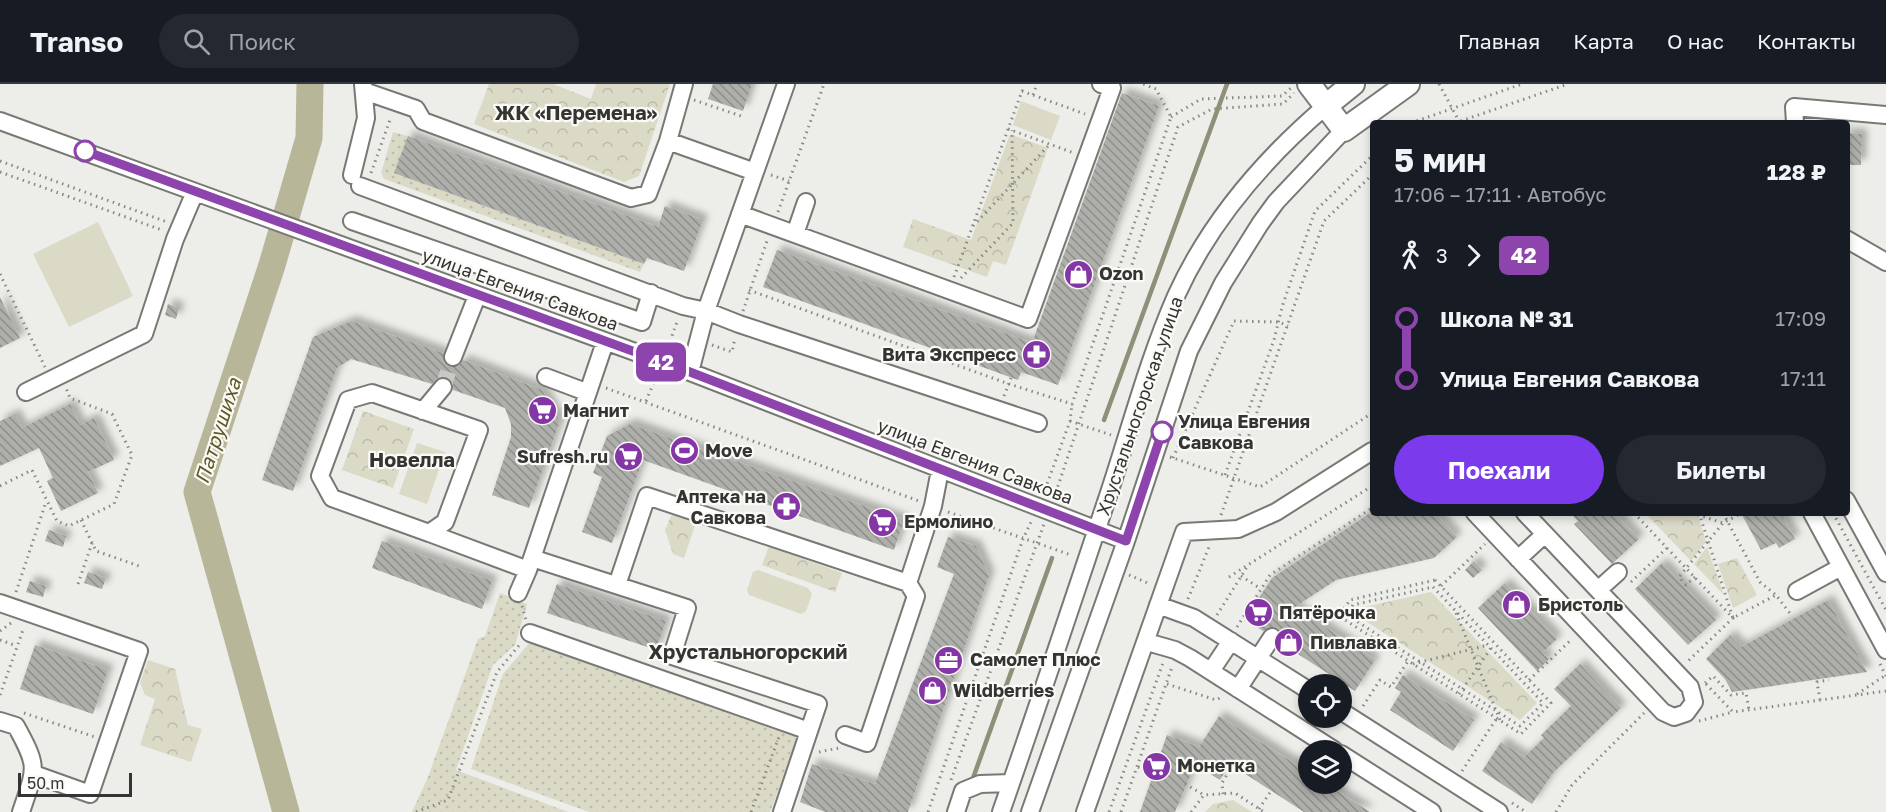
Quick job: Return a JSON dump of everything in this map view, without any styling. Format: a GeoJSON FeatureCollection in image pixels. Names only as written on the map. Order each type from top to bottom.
{"type":"FeatureCollection","features":[{"type":"Feature","properties":{"kind":"main road","name":"Хрустальногорская улица"},"geometry":{"type":"LineString","coordinates":[[1327,105],[1353,84]]}},
{"type":"Feature","properties":{"kind":"main road"},"geometry":{"type":"LineString","coordinates":[[1303,87],[1327,105],[1344,130],[1408,84]]}},
{"type":"Feature","properties":{"kind":"street"},"geometry":{"type":"LineString","coordinates":[[690,372],[706,311],[786,84]]}},
{"type":"Feature","properties":{"kind":"street"},"geometry":{"type":"LineString","coordinates":[[740,214],[1028,319],[1112,88],[1101,84]]}},
{"type":"Feature","properties":{"kind":"street"},"geometry":{"type":"LineString","coordinates":[[686,91],[648,194],[631,198],[423,121],[416,109],[364,87],[366,118],[356,181],[683,306],[706,311],[1038,423]]}},
{"type":"Feature","properties":{"kind":"street","name":"Хрустальногорская улица"},"geometry":{"type":"LineString","coordinates":[[1000,812],[1097,530],[1152,360],[1173,306],[1199,254],[1255,175],[1290,136],[1327,105]]}},
{"type":"Feature","properties":{"kind":"street"},"geometry":{"type":"LineString","coordinates":[[1795,115],[1886,115]]}},
{"type":"Feature","properties":{"kind":"street","name":"улица Евгения Савкова"},"geometry":{"type":"LineString","coordinates":[[0,121],[690,372],[1126,541]]}},
{"type":"Feature","properties":{"kind":"street","name":"Хрустальногорская улица"},"geometry":{"type":"LineString","coordinates":[[1030,812],[1126,541],[1189,351],[1223,283],[1275,202],[1344,130]]}},
{"type":"Feature","properties":{"kind":"street"},"geometry":{"type":"LineString","coordinates":[[668,141],[755,172]]}},
{"type":"Feature","properties":{"kind":"street"},"geometry":{"type":"LineString","coordinates":[[26,392],[144,334],[179,231],[195,192]]}},
{"type":"Feature","properties":{"kind":"street"},"geometry":{"type":"LineString","coordinates":[[795,234],[806,202]]}},
{"type":"Feature","properties":{"kind":"street"},"geometry":{"type":"LineString","coordinates":[[352,221],[642,322],[651,293]]}},
{"type":"Feature","properties":{"kind":"street"},"geometry":{"type":"LineString","coordinates":[[1850,240],[1886,262]]}},
{"type":"Feature","properties":{"kind":"street"},"geometry":{"type":"LineString","coordinates":[[453,357],[477,296]]}},
{"type":"Feature","properties":{"kind":"street"},"geometry":{"type":"LineString","coordinates":[[518,593],[530,564],[605,342]]}},
{"type":"Feature","properties":{"kind":"street"},"geometry":{"type":"LineString","coordinates":[[546,377],[589,387]]}},
{"type":"Feature","properties":{"kind":"street"},"geometry":{"type":"LineString","coordinates":[[423,411],[443,387]]}},
{"type":"Feature","properties":{"kind":"street"},"geometry":{"type":"LineString","coordinates":[[429,533],[445,522],[479,430],[372,393],[348,400],[320,476],[332,498],[429,533],[530,564],[616,585],[687,608],[672,656],[818,704],[782,812]]}},
{"type":"Feature","properties":{"kind":"street"},"geometry":{"type":"LineString","coordinates":[[1085,812],[1184,532],[1238,530],[1276,512],[1370,452]]}},
{"type":"Feature","properties":{"kind":"street"},"geometry":{"type":"LineString","coordinates":[[908,584],[933,506],[940,470]]}},
{"type":"Feature","properties":{"kind":"street"},"geometry":{"type":"LineString","coordinates":[[616,585],[647,496],[908,584],[916,596],[867,743],[845,735]]}},
{"type":"Feature","properties":{"kind":"street"},"geometry":{"type":"LineString","coordinates":[[1850,507],[1886,573]]}},
{"type":"Feature","properties":{"kind":"street"},"geometry":{"type":"LineString","coordinates":[[1478,516],[1666,714],[1680,716],[1692,707],[1693,692],[1608,581],[1545,534],[1529,516]]}},
{"type":"Feature","properties":{"kind":"street"},"geometry":{"type":"LineString","coordinates":[[1814,516],[1886,650]]}},
{"type":"Feature","properties":{"kind":"street"},"geometry":{"type":"LineString","coordinates":[[1518,559],[1545,534]]}},
{"type":"Feature","properties":{"kind":"street"},"geometry":{"type":"LineString","coordinates":[[1797,591],[1841,567]]}},
{"type":"Feature","properties":{"kind":"street"},"geometry":{"type":"LineString","coordinates":[[1161,597],[1209,627],[1233,634],[1258,658],[1298,684]]}},
{"type":"Feature","properties":{"kind":"street"},"geometry":{"type":"LineString","coordinates":[[7,600],[139,651],[90,794],[34,774]]}},
{"type":"Feature","properties":{"kind":"street"},"geometry":{"type":"LineString","coordinates":[[530,633],[809,730]]}},
{"type":"Feature","properties":{"kind":"street"},"geometry":{"type":"LineString","coordinates":[[1211,671],[1233,634]]}},
{"type":"Feature","properties":{"kind":"street"},"geometry":{"type":"LineString","coordinates":[[1231,692],[1272,637]]}},
{"type":"Feature","properties":{"kind":"street"},"geometry":{"type":"LineString","coordinates":[[1147,642],[1172,649],[1211,671],[1231,692],[1316,740]]}},
{"type":"Feature","properties":{"kind":"street"},"geometry":{"type":"LineString","coordinates":[[1352,718],[1498,812]]}},
{"type":"Feature","properties":{"kind":"street"},"geometry":{"type":"LineString","coordinates":[[0,721],[16,726],[32,756],[34,774],[21,812]]}},
{"type":"Feature","properties":{"kind":"street"},"geometry":{"type":"LineString","coordinates":[[1352,761],[1431,812]]}},
{"type":"Feature","properties":{"kind":"street"},"geometry":{"type":"LineString","coordinates":[[956,812],[963,791],[980,784],[1011,783]]}},
{"type":"Feature","properties":{"kind":"path"},"geometry":{"type":"LineString","coordinates":[[1033,95],[1037,84]]}},
{"type":"Feature","properties":{"kind":"path"},"geometry":{"type":"LineString","coordinates":[[1171,117],[1201,99],[1282,96],[1295,84]]}},
{"type":"Feature","properties":{"kind":"path"},"geometry":{"type":"LineString","coordinates":[[1439,84],[1456,120]]}},
{"type":"Feature","properties":{"kind":"path"},"geometry":{"type":"LineString","coordinates":[[1419,120],[1522,84]]}},
{"type":"Feature","properties":{"kind":"path"},"geometry":{"type":"LineString","coordinates":[[1463,120],[1568,84]]}},
{"type":"Feature","properties":{"kind":"path"},"geometry":{"type":"LineString","coordinates":[[928,812],[1023,539],[1044,509],[1081,424],[1178,127],[1212,110],[1283,104],[1303,87]]}},
{"type":"Feature","properties":{"kind":"path"},"geometry":{"type":"LineString","coordinates":[[686,91],[741,116]]}},
{"type":"Feature","properties":{"kind":"path"},"geometry":{"type":"LineString","coordinates":[[949,290],[1022,91],[1100,119]]}},
{"type":"Feature","properties":{"kind":"path"},"geometry":{"type":"LineString","coordinates":[[1008,129],[1086,158]]}},
{"type":"Feature","properties":{"kind":"path"},"geometry":{"type":"LineString","coordinates":[[949,290],[1013,223],[1012,130]]}},
{"type":"Feature","properties":{"kind":"path"},"geometry":{"type":"LineString","coordinates":[[972,227],[1050,144]]}},
{"type":"Feature","properties":{"kind":"path"},"geometry":{"type":"LineString","coordinates":[[1225,475],[1315,211],[1370,158]]}},
{"type":"Feature","properties":{"kind":"path"},"geometry":{"type":"LineString","coordinates":[[0,161],[179,231]]}},
{"type":"Feature","properties":{"kind":"path"},"geometry":{"type":"LineString","coordinates":[[0,171],[179,231]]}},
{"type":"Feature","properties":{"kind":"path"},"geometry":{"type":"LineString","coordinates":[[1185,609],[1235,478],[1324,221],[1370,177]]}},
{"type":"Feature","properties":{"kind":"path"},"geometry":{"type":"LineString","coordinates":[[0,274],[55,378],[70,398],[112,414],[132,455],[114,504],[69,526],[57,521],[32,470],[0,486]]}},
{"type":"Feature","properties":{"kind":"path"},"geometry":{"type":"LineString","coordinates":[[1173,458],[1234,321],[1279,322],[1288,326]]}},
{"type":"Feature","properties":{"kind":"path"},"geometry":{"type":"LineString","coordinates":[[999,409],[1011,378]]}},
{"type":"Feature","properties":{"kind":"path"},"geometry":{"type":"LineString","coordinates":[[589,387],[1023,539]]}},
{"type":"Feature","properties":{"kind":"path"},"geometry":{"type":"LineString","coordinates":[[948,790],[1044,509],[1070,421],[1072,404]]}},
{"type":"Feature","properties":{"kind":"path"},"geometry":{"type":"LineString","coordinates":[[1155,452],[1260,487],[1370,414]]}},
{"type":"Feature","properties":{"kind":"path"},"geometry":{"type":"LineString","coordinates":[[1070,421],[1126,441]]}},
{"type":"Feature","properties":{"kind":"path"},"geometry":{"type":"LineString","coordinates":[[1229,577],[1370,487]]}},
{"type":"Feature","properties":{"kind":"path"},"geometry":{"type":"LineString","coordinates":[[7,600],[47,501]]}},
{"type":"Feature","properties":{"kind":"path"},"geometry":{"type":"LineString","coordinates":[[1233,634],[1270,575],[1370,509]]}},
{"type":"Feature","properties":{"kind":"path"},"geometry":{"type":"LineString","coordinates":[[1637,516],[1733,618]]}},
{"type":"Feature","properties":{"kind":"path"},"geometry":{"type":"LineString","coordinates":[[1700,516],[1733,618]]}},
{"type":"Feature","properties":{"kind":"path"},"geometry":{"type":"LineString","coordinates":[[1706,516],[1725,522]]}},
{"type":"Feature","properties":{"kind":"path"},"geometry":{"type":"LineString","coordinates":[[1724,516],[1760,582],[1776,595],[1792,616]]}},
{"type":"Feature","properties":{"kind":"path"},"geometry":{"type":"LineString","coordinates":[[1695,577],[1686,585],[1678,577],[1725,522],[1736,516]]}},
{"type":"Feature","properties":{"kind":"path"},"geometry":{"type":"LineString","coordinates":[[1835,516],[1886,610]]}},
{"type":"Feature","properties":{"kind":"path"},"geometry":{"type":"LineString","coordinates":[[81,520],[96,551],[142,567]]}},
{"type":"Feature","properties":{"kind":"path"},"geometry":{"type":"LineString","coordinates":[[78,584],[92,543]]}},
{"type":"Feature","properties":{"kind":"path"},"geometry":{"type":"LineString","coordinates":[[1441,586],[1486,543]]}},
{"type":"Feature","properties":{"kind":"path"},"geometry":{"type":"LineString","coordinates":[[1608,581],[1619,593],[1667,548]]}},
{"type":"Feature","properties":{"kind":"path"},"geometry":{"type":"LineString","coordinates":[[1209,627],[1248,565]]}},
{"type":"Feature","properties":{"kind":"path"},"geometry":{"type":"LineString","coordinates":[[1128,574],[1161,597]]}},
{"type":"Feature","properties":{"kind":"path"},"geometry":{"type":"LineString","coordinates":[[1241,576],[1261,589]]}},
{"type":"Feature","properties":{"kind":"path"},"geometry":{"type":"LineString","coordinates":[[1435,580],[1441,586],[1551,703],[1521,734],[1339,616],[1350,600],[1435,580]]}},
{"type":"Feature","properties":{"kind":"path"},"geometry":{"type":"LineString","coordinates":[[1433,587],[1454,609],[1544,703],[1520,726],[1347,615],[1353,605],[1433,587]]}},
{"type":"Feature","properties":{"kind":"path"},"geometry":{"type":"LineString","coordinates":[[416,812],[448,800],[497,672],[530,633],[518,593]]}},
{"type":"Feature","properties":{"kind":"path"},"geometry":{"type":"LineString","coordinates":[[1448,594],[1498,719],[1462,771]]}},
{"type":"Feature","properties":{"kind":"path"},"geometry":{"type":"LineString","coordinates":[[1686,663],[1733,618],[1776,595]]}},
{"type":"Feature","properties":{"kind":"path"},"geometry":{"type":"LineString","coordinates":[[0,695],[25,622]]}},
{"type":"Feature","properties":{"kind":"path"},"geometry":{"type":"LineString","coordinates":[[1529,680],[1576,636]]}},
{"type":"Feature","properties":{"kind":"path"},"geometry":{"type":"LineString","coordinates":[[0,640],[17,646]]}},
{"type":"Feature","properties":{"kind":"path"},"geometry":{"type":"LineString","coordinates":[[1413,664],[1494,643]]}},
{"type":"Feature","properties":{"kind":"path"},"geometry":{"type":"LineString","coordinates":[[1459,694],[1478,667],[1489,646]]}},
{"type":"Feature","properties":{"kind":"path"},"geometry":{"type":"LineString","coordinates":[[1121,812],[1167,684],[1172,649]]}},
{"type":"Feature","properties":{"kind":"path"},"geometry":{"type":"LineString","coordinates":[[1109,812],[1172,649]]}},
{"type":"Feature","properties":{"kind":"path"},"geometry":{"type":"LineString","coordinates":[[1678,655],[1692,670]]}},
{"type":"Feature","properties":{"kind":"path"},"geometry":{"type":"LineString","coordinates":[[1362,707],[1380,680],[1391,687],[1408,661]]}},
{"type":"Feature","properties":{"kind":"path"},"geometry":{"type":"LineString","coordinates":[[1855,696],[1886,675]]}},
{"type":"Feature","properties":{"kind":"path"},"geometry":{"type":"LineString","coordinates":[[1698,676],[1733,712],[1886,691]]}},
{"type":"Feature","properties":{"kind":"path"},"geometry":{"type":"LineString","coordinates":[[1705,683],[1713,676],[1731,695],[1746,693],[1749,710]]}},
{"type":"Feature","properties":{"kind":"path"},"geometry":{"type":"LineString","coordinates":[[1820,700],[1817,682],[1829,680]]}},
{"type":"Feature","properties":{"kind":"path"},"geometry":{"type":"LineString","coordinates":[[1167,684],[1216,700],[1231,692]]}},
{"type":"Feature","properties":{"kind":"path"},"geometry":{"type":"LineString","coordinates":[[1556,812],[1572,785],[1654,702]]}},
{"type":"Feature","properties":{"kind":"path"},"geometry":{"type":"LineString","coordinates":[[22,712],[108,742]]}},
{"type":"Feature","properties":{"kind":"path"},"geometry":{"type":"LineString","coordinates":[[751,812],[780,737]]}},
{"type":"Feature","properties":{"kind":"path"},"geometry":{"type":"LineString","coordinates":[[810,754],[867,743]]}},
{"type":"Feature","properties":{"kind":"path"},"geometry":{"type":"LineString","coordinates":[[1223,794],[1222,783],[1232,766]]}},
{"type":"Feature","properties":{"kind":"path"},"geometry":{"type":"LineString","coordinates":[[1138,767],[1154,773]]}},
{"type":"Feature","properties":{"kind":"path"},"geometry":{"type":"LineString","coordinates":[[1185,784],[1204,795],[1234,793],[1264,812]]}},
{"type":"Feature","properties":{"kind":"path"},"geometry":{"type":"LineString","coordinates":[[1259,809],[1271,791]]}},
{"type":"Feature","properties":{"kind":"path"},"geometry":{"type":"LineString","coordinates":[[1191,812],[1204,795]]}},
{"type":"Feature","properties":{"kind":"green space"},"geometry":{"type":"Polygon","coordinates":[[[489,84],[553,84],[591,99],[596,84],[670,84],[639,176],[624,182],[474,124],[489,84]]]}},
{"type":"Feature","properties":{"kind":"green space"},"geometry":{"type":"Polygon","coordinates":[[[1021,101],[1060,116],[1051,140],[1013,125],[1021,101]]]}},
{"type":"Feature","properties":{"kind":"green space"},"geometry":{"type":"Polygon","coordinates":[[[393,132],[408,136],[395,173],[644,264],[640,272],[384,179],[381,173],[393,132]]]}},
{"type":"Feature","properties":{"kind":"green space"},"geometry":{"type":"Polygon","coordinates":[[[1010,134],[1048,148],[1006,265],[993,261],[987,277],[903,247],[913,219],[971,240],[1010,134]]]}},
{"type":"Feature","properties":{"kind":"green space"},"geometry":{"type":"Polygon","coordinates":[[[98,222],[133,296],[69,327],[33,254],[98,222]]]}},
{"type":"Feature","properties":{"kind":"green space"},"geometry":{"type":"Polygon","coordinates":[[[363,411],[414,429],[393,488],[342,470],[363,411]]]}},
{"type":"Feature","properties":{"kind":"green space"},"geometry":{"type":"Polygon","coordinates":[[[417,443],[445,452],[427,504],[399,494],[417,443]]]}},
{"type":"Feature","properties":{"kind":"green space"},"geometry":{"type":"Polygon","coordinates":[[[676,512],[697,520],[684,558],[673,554],[665,530],[671,516],[676,512]]]}},
{"type":"Feature","properties":{"kind":"green space"},"geometry":{"type":"Polygon","coordinates":[[[1648,516],[1698,516],[1706,542],[1691,561],[1648,516]]]}},
{"type":"Feature","properties":{"kind":"green space"},"geometry":{"type":"Polygon","coordinates":[[[769,546],[842,573],[835,592],[762,565],[769,546]]]}},
{"type":"Feature","properties":{"kind":"green space"},"geometry":{"type":"Polygon","coordinates":[[[1707,547],[1724,595],[1694,564],[1707,547]]]}},
{"type":"Feature","properties":{"kind":"green space"},"geometry":{"type":"Polygon","coordinates":[[[1737,558],[1757,595],[1733,608],[1718,564],[1737,558]]]}},
{"type":"Feature","properties":{"kind":"green space"},"geometry":{"type":"Polygon","coordinates":[[[758,570],[808,588],[812,594],[806,611],[801,614],[749,595],[747,590],[753,572],[758,570]]]}},
{"type":"Feature","properties":{"kind":"green space"},"geometry":{"type":"Polygon","coordinates":[[[1431,592],[1537,703],[1520,720],[1353,613],[1356,609],[1431,592]]]}},
{"type":"Feature","properties":{"kind":"green space"},"geometry":{"type":"Polygon","coordinates":[[[500,593],[527,604],[515,645],[493,665],[456,770],[568,812],[412,812],[428,777],[478,639],[485,636],[500,593]]]}},
{"type":"Feature","properties":{"kind":"green space"},"geometry":{"type":"Polygon","coordinates":[[[531,641],[799,735],[770,812],[589,812],[471,769],[503,674],[531,641]]]}},
{"type":"Feature","properties":{"kind":"green space"},"geometry":{"type":"Polygon","coordinates":[[[148,660],[175,669],[188,725],[202,729],[191,762],[140,745],[155,699],[145,695],[140,683],[148,660]]]}},
{"type":"Feature","properties":{"kind":"green space"},"geometry":{"type":"Polygon","coordinates":[[[1233,800],[1252,812],[1205,812],[1213,804],[1233,800]]]}},
{"type":"Feature","properties":{"kind":"building"},"geometry":{"type":"Polygon","coordinates":[[[713,84],[752,84],[743,111],[708,99],[713,84]]]}},
{"type":"Feature","properties":{"kind":"building"},"geometry":{"type":"Polygon","coordinates":[[[1122,93],[1159,106],[1058,385],[1021,372],[1018,380],[763,287],[777,250],[1032,343],[1122,93]]]}},
{"type":"Feature","properties":{"kind":"building"},"geometry":{"type":"Polygon","coordinates":[[[1850,133],[1862,134],[1861,165],[1850,165],[1850,133]]]}},
{"type":"Feature","properties":{"kind":"building"},"geometry":{"type":"Polygon","coordinates":[[[408,136],[658,227],[665,206],[703,220],[684,271],[647,258],[644,264],[394,173],[408,136]]]}},
{"type":"Feature","properties":{"kind":"building"},"geometry":{"type":"Polygon","coordinates":[[[0,297],[20,338],[0,348],[0,297]]]}},
{"type":"Feature","properties":{"kind":"building"},"geometry":{"type":"Polygon","coordinates":[[[168,304],[179,308],[176,319],[165,315],[168,304]]]}},
{"type":"Feature","properties":{"kind":"building"},"geometry":{"type":"Polygon","coordinates":[[[351,321],[443,353],[444,363],[450,367],[459,366],[463,360],[542,390],[560,421],[529,508],[492,495],[511,437],[511,424],[505,408],[453,390],[453,383],[445,377],[439,377],[432,384],[351,359],[337,368],[293,491],[262,480],[313,337],[351,321]]]}},
{"type":"Feature","properties":{"kind":"building"},"geometry":{"type":"Polygon","coordinates":[[[70,404],[80,425],[94,418],[114,460],[88,472],[98,493],[61,511],[47,481],[53,478],[39,448],[0,466],[0,421],[15,414],[22,428],[70,404]]]}},
{"type":"Feature","properties":{"kind":"building"},"geometry":{"type":"Polygon","coordinates":[[[630,424],[904,520],[894,550],[643,460],[612,543],[582,532],[602,477],[593,473],[607,436],[630,424]]]}},
{"type":"Feature","properties":{"kind":"building"},"geometry":{"type":"Polygon","coordinates":[[[1370,513],[1370,516],[1438,516],[1457,537],[1434,558],[1336,580],[1295,607],[1375,660],[1355,691],[1352,689],[1352,674],[1329,674],[1281,643],[1282,637],[1278,629],[1272,627],[1263,631],[1245,619],[1272,578],[1370,513]]]}},
{"type":"Feature","properties":{"kind":"building"},"geometry":{"type":"Polygon","coordinates":[[[1573,516],[1617,516],[1639,539],[1612,564],[1574,524],[1578,521],[1573,516]]]}},
{"type":"Feature","properties":{"kind":"building"},"geometry":{"type":"Polygon","coordinates":[[[1743,516],[1783,516],[1795,539],[1779,548],[1776,543],[1761,550],[1743,516]]]}},
{"type":"Feature","properties":{"kind":"building"},"geometry":{"type":"Polygon","coordinates":[[[49,530],[66,536],[63,547],[45,541],[49,530]]]}},
{"type":"Feature","properties":{"kind":"building"},"geometry":{"type":"Polygon","coordinates":[[[948,537],[976,546],[989,576],[908,812],[825,812],[800,802],[812,764],[875,784],[954,574],[937,567],[948,537]]]}},
{"type":"Feature","properties":{"kind":"building"},"geometry":{"type":"Polygon","coordinates":[[[382,541],[492,581],[482,609],[372,568],[382,541]]]}},
{"type":"Feature","properties":{"kind":"building"},"geometry":{"type":"Polygon","coordinates":[[[1474,561],[1482,570],[1473,578],[1465,570],[1474,561]]]}},
{"type":"Feature","properties":{"kind":"building"},"geometry":{"type":"Polygon","coordinates":[[[1662,563],[1716,620],[1688,645],[1635,589],[1662,563]]]}},
{"type":"Feature","properties":{"kind":"building"},"geometry":{"type":"Polygon","coordinates":[[[88,572],[106,578],[102,589],[84,583],[88,572]]]}},
{"type":"Feature","properties":{"kind":"building"},"geometry":{"type":"Polygon","coordinates":[[[30,581],[46,586],[43,597],[26,592],[30,581]]]}},
{"type":"Feature","properties":{"kind":"building"},"geometry":{"type":"Polygon","coordinates":[[[1505,583],[1557,639],[1542,653],[1549,659],[1537,671],[1478,608],[1505,583]]]}},
{"type":"Feature","properties":{"kind":"building"},"geometry":{"type":"Polygon","coordinates":[[[557,584],[666,621],[656,650],[547,613],[557,584]]]}},
{"type":"Feature","properties":{"kind":"building"},"geometry":{"type":"Polygon","coordinates":[[[1828,600],[1867,672],[1732,692],[1725,679],[1706,659],[1730,635],[1741,647],[1828,600]]]}},
{"type":"Feature","properties":{"kind":"building"},"geometry":{"type":"Polygon","coordinates":[[[35,645],[108,670],[93,714],[20,689],[35,645]]]}},
{"type":"Feature","properties":{"kind":"building"},"geometry":{"type":"Polygon","coordinates":[[[1580,664],[1621,708],[1553,773],[1532,804],[1482,771],[1501,742],[1524,757],[1544,738],[1541,735],[1571,706],[1554,689],[1580,664]]]}},
{"type":"Feature","properties":{"kind":"building"},"geometry":{"type":"Polygon","coordinates":[[[1403,675],[1474,720],[1453,751],[1390,710],[1401,692],[1395,688],[1403,675]]]}},
{"type":"Feature","properties":{"kind":"building"},"geometry":{"type":"Polygon","coordinates":[[[1219,716],[1298,766],[1298,794],[1342,794],[1370,812],[1304,812],[1230,764],[1220,780],[1195,764],[1175,812],[1140,812],[1167,735],[1199,747],[1219,716]]]}},
{"type":"Feature","properties":{"kind":"waterway","name":"Патрушиха"},"geometry":{"type":"LineString","coordinates":[[286,812],[197,492],[272,265],[309,138],[310,84]]}},
{"type":"Feature","properties":{"kind":"waterway"},"geometry":{"type":"LineString","coordinates":[[1104,420],[1227,84]]}},
{"type":"Feature","properties":{"kind":"waterway"},"geometry":{"type":"LineString","coordinates":[[972,781],[1052,558]]}},
{"type":"Feature","properties":{"kind":"tunnel"},"geometry":{"type":"LineString","coordinates":[[443,387],[453,357]]}},
{"type":"Feature","properties":{"kind":"bus line","name":"42"},"geometry":{"type":"LineString","coordinates":[[85,151],[252,214],[690,372],[1126,541],[1162,432]]}},
{"type":"Feature","properties":{"kind":"place","name":"Ozon"},"geometry":{"type":"Point","coordinates":[1078,274]}},
{"type":"Feature","properties":{"kind":"place","name":"Вита Экспресс"},"geometry":{"type":"Point","coordinates":[1037,355]}},
{"type":"Feature","properties":{"kind":"place","name":"Магнит"},"geometry":{"type":"Point","coordinates":[542,411]}},
{"type":"Feature","properties":{"kind":"place","name":"Улица Евгения Савкова"},"geometry":{"type":"Point","coordinates":[1162,432]}},
{"type":"Feature","properties":{"kind":"place","name":"Move"},"geometry":{"type":"Point","coordinates":[684,451]}},
{"type":"Feature","properties":{"kind":"place","name":"Sufresh.ru"},"geometry":{"type":"Point","coordinates":[629,457]}},
{"type":"Feature","properties":{"kind":"place","name":"Аптека на Савкова"},"geometry":{"type":"Point","coordinates":[787,507]}},
{"type":"Feature","properties":{"kind":"place","name":"Ермолино"},"geometry":{"type":"Point","coordinates":[883,522]}},
{"type":"Feature","properties":{"kind":"place","name":"Бристоль"},"geometry":{"type":"Point","coordinates":[1517,605]}},
{"type":"Feature","properties":{"kind":"place","name":"Пятёрочка"},"geometry":{"type":"Point","coordinates":[1258,613]}},
{"type":"Feature","properties":{"kind":"place","name":"Пивлавка"},"geometry":{"type":"Point","coordinates":[1289,643]}},
{"type":"Feature","properties":{"kind":"place","name":"Самолет Плюс"},"geometry":{"type":"Point","coordinates":[949,660]}},
{"type":"Feature","properties":{"kind":"place","name":"Wildberries"},"geometry":{"type":"Point","coordinates":[932,691]}},
{"type":"Feature","properties":{"kind":"place","name":"Монетка"},"geometry":{"type":"Point","coordinates":[1156,766]}},
{"type":"Feature","properties":{"kind":"district","name":"ЖК «Перемена»"},"geometry":{"type":"Point","coordinates":[576,113]}},
{"type":"Feature","properties":{"kind":"district","name":"Новелла"},"geometry":{"type":"Point","coordinates":[412,460]}},
{"type":"Feature","properties":{"kind":"district","name":"Хрустальногорский"},"geometry":{"type":"Point","coordinates":[748,652]}}]}
